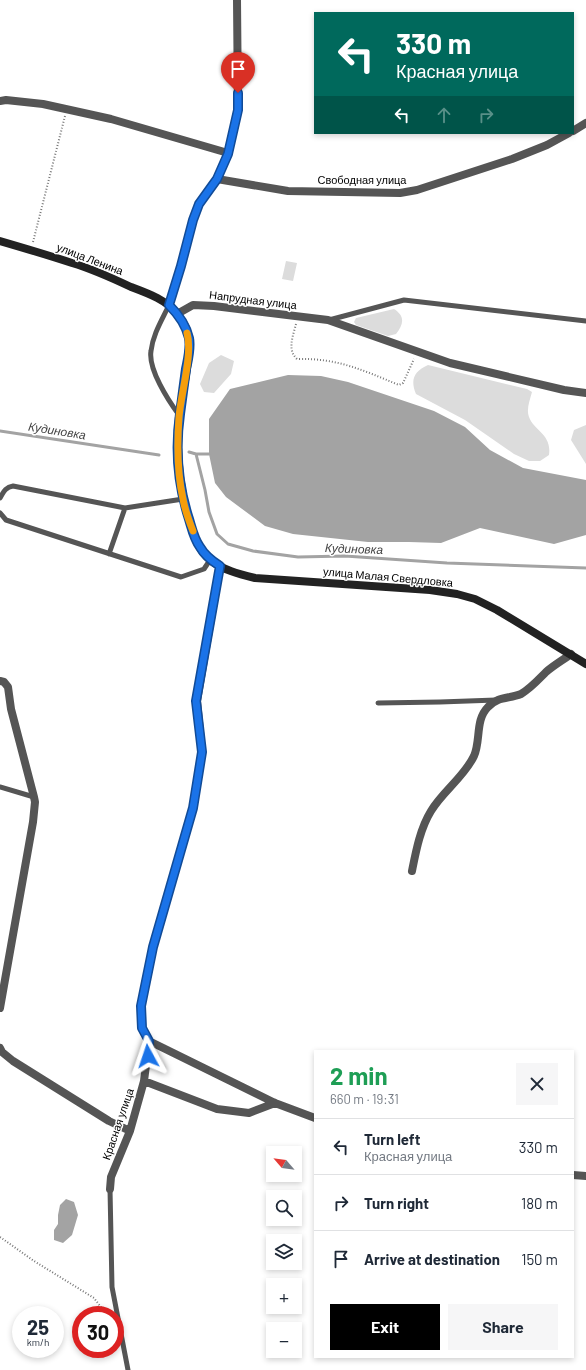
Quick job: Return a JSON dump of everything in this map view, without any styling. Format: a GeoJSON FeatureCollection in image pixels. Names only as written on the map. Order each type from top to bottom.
{"type":"FeatureCollection","features":[{"type":"Feature","properties":{"kind":"main road","name":"улица Ленина"},"geometry":{"type":"LineString","coordinates":[[0,241],[74,263],[148,294],[169,305]]}},
{"type":"Feature","properties":{"kind":"main road"},"geometry":{"type":"LineString","coordinates":[[169,305],[178,314],[185,326],[189,340],[179,416],[178,461],[183,499],[194,538],[210,560],[220,566]]}},
{"type":"Feature","properties":{"kind":"main road","name":"улица Малая Свердловка"},"geometry":{"type":"LineString","coordinates":[[220,566],[236,574],[255,578],[430,590],[457,594],[475,599],[497,610],[586,664]]}},
{"type":"Feature","properties":{"kind":"street"},"geometry":{"type":"LineString","coordinates":[[169,305],[193,220],[199,204],[217,179],[228,154],[238,110],[237,0]]}},
{"type":"Feature","properties":{"kind":"street"},"geometry":{"type":"LineString","coordinates":[[0,101],[6,100],[43,104],[111,119],[228,154]]}},
{"type":"Feature","properties":{"kind":"street"},"geometry":{"type":"LineString","coordinates":[[574,129],[586,123]]}},
{"type":"Feature","properties":{"kind":"street","name":"Свободная улица"},"geometry":{"type":"LineString","coordinates":[[217,179],[288,191],[400,193],[417,190],[512,159],[547,145],[567,134]]}},
{"type":"Feature","properties":{"kind":"street","name":"Напрудная улица"},"geometry":{"type":"LineString","coordinates":[[178,314],[193,305],[214,306],[328,320],[450,363],[564,390],[586,393]]}},
{"type":"Feature","properties":{"kind":"street","name":"Красная улица"},"geometry":{"type":"LineString","coordinates":[[110,1189],[111,1177],[130,1131],[144,1081],[149,1041],[142,1028],[141,1006],[153,947],[193,808],[202,752],[196,701],[220,566]]}},
{"type":"Feature","properties":{"kind":"street"},"geometry":{"type":"LineString","coordinates":[[412,872],[423,827],[432,810],[467,769],[475,754],[481,717],[487,707],[497,700],[520,694],[536,683],[547,672],[571,654]]}},
{"type":"Feature","properties":{"kind":"street"},"geometry":{"type":"LineString","coordinates":[[0,680],[8,687],[11,709],[35,802],[33,822],[0,1008]]}},
{"type":"Feature","properties":{"kind":"street"},"geometry":{"type":"LineString","coordinates":[[149,1041],[275,1103],[314,1118]]}},
{"type":"Feature","properties":{"kind":"street"},"geometry":{"type":"LineString","coordinates":[[1,1051],[20,1066],[110,1121],[130,1131]]}},
{"type":"Feature","properties":{"kind":"street"},"geometry":{"type":"LineString","coordinates":[[144,1081],[217,1109],[249,1113],[275,1103]]}},
{"type":"Feature","properties":{"kind":"street"},"geometry":{"type":"LineString","coordinates":[[574,1175],[586,1176]]}},
{"type":"Feature","properties":{"kind":"lane"},"geometry":{"type":"LineString","coordinates":[[328,320],[404,300],[586,321]]}},
{"type":"Feature","properties":{"kind":"lane"},"geometry":{"type":"LineString","coordinates":[[169,305],[156,330],[151,352],[152,362],[159,382],[179,416]]}},
{"type":"Feature","properties":{"kind":"lane"},"geometry":{"type":"LineString","coordinates":[[0,498],[8,487],[13,486],[125,508],[183,499]]}},
{"type":"Feature","properties":{"kind":"lane"},"geometry":{"type":"LineString","coordinates":[[109,554],[125,508]]}},
{"type":"Feature","properties":{"kind":"lane"},"geometry":{"type":"LineString","coordinates":[[0,513],[6,520],[181,577],[204,569],[210,560]]}},
{"type":"Feature","properties":{"kind":"lane"},"geometry":{"type":"LineString","coordinates":[[378,703],[497,700]]}},
{"type":"Feature","properties":{"kind":"lane"},"geometry":{"type":"LineString","coordinates":[[0,787],[34,797]]}},
{"type":"Feature","properties":{"kind":"lane"},"geometry":{"type":"LineString","coordinates":[[110,1189],[112,1287],[128,1370]]}},
{"type":"Feature","properties":{"kind":"path"},"geometry":{"type":"LineString","coordinates":[[31,250],[67,109]]}},
{"type":"Feature","properties":{"kind":"path"},"geometry":{"type":"LineString","coordinates":[[297,316],[291,348],[293,356],[297,359],[317,359],[337,362],[399,385],[403,383],[417,352]]}},
{"type":"Feature","properties":{"kind":"path"},"geometry":{"type":"LineString","coordinates":[[0,1237],[34,1261],[94,1298],[100,1306]]}},
{"type":"Feature","properties":{"kind":"shaded area"},"geometry":{"type":"Polygon","coordinates":[[[286,261],[297,263],[293,281],[282,279],[286,261]]]}},
{"type":"Feature","properties":{"kind":"shaded area"},"geometry":{"type":"Polygon","coordinates":[[[394,309],[402,317],[401,327],[396,334],[388,336],[356,325],[354,322],[356,318],[394,309]]]}},
{"type":"Feature","properties":{"kind":"shaded area"},"geometry":{"type":"Polygon","coordinates":[[[221,355],[234,361],[231,374],[214,393],[204,392],[200,384],[209,363],[221,355]]]}},
{"type":"Feature","properties":{"kind":"shaded area"},"geometry":{"type":"Polygon","coordinates":[[[428,365],[527,389],[532,392],[528,414],[531,422],[548,442],[549,455],[540,461],[529,461],[514,454],[465,420],[416,394],[413,384],[414,376],[419,370],[428,365]]]}},
{"type":"Feature","properties":{"kind":"shaded area"},"geometry":{"type":"Polygon","coordinates":[[[288,375],[321,376],[348,382],[434,411],[465,427],[490,450],[523,468],[586,480],[586,535],[554,544],[480,528],[441,543],[368,542],[293,534],[265,526],[226,497],[215,483],[209,454],[209,419],[230,389],[288,375]]]}},
{"type":"Feature","properties":{"kind":"shaded area"},"geometry":{"type":"Polygon","coordinates":[[[586,425],[586,464],[571,440],[574,430],[586,425]]]}},
{"type":"Feature","properties":{"kind":"shaded area"},"geometry":{"type":"Polygon","coordinates":[[[66,1199],[74,1202],[78,1215],[72,1235],[63,1243],[54,1240],[54,1230],[58,1224],[60,1205],[66,1199]]]}},
{"type":"Feature","properties":{"kind":"waterway","name":"Кудиновка"},"geometry":{"type":"LineString","coordinates":[[0,431],[159,455]]}},
{"type":"Feature","properties":{"kind":"waterway","name":"Кудиновка"},"geometry":{"type":"LineString","coordinates":[[189,452],[196,454],[209,512],[217,534],[228,544],[253,551],[298,557],[345,556],[447,563],[586,568]]}},
{"type":"Feature","properties":{"kind":"waterway"},"geometry":{"type":"LineString","coordinates":[[196,454],[209,454]]}},
{"type":"Feature","properties":{"kind":"slow traffic"},"geometry":{"type":"LineString","coordinates":[[187,333],[189,340],[188,355],[179,416],[178,461],[183,499],[193,531]]}},
{"type":"Feature","properties":{"kind":"route"},"geometry":{"type":"LineString","coordinates":[[148,1056],[149,1041],[142,1028],[141,1006],[153,947],[193,808],[202,752],[196,701],[220,566],[210,560],[194,538],[183,499],[178,461],[178,435],[189,340],[185,326],[178,314],[169,305],[199,204],[217,179],[228,154],[238,110],[238,93]]}}]}
